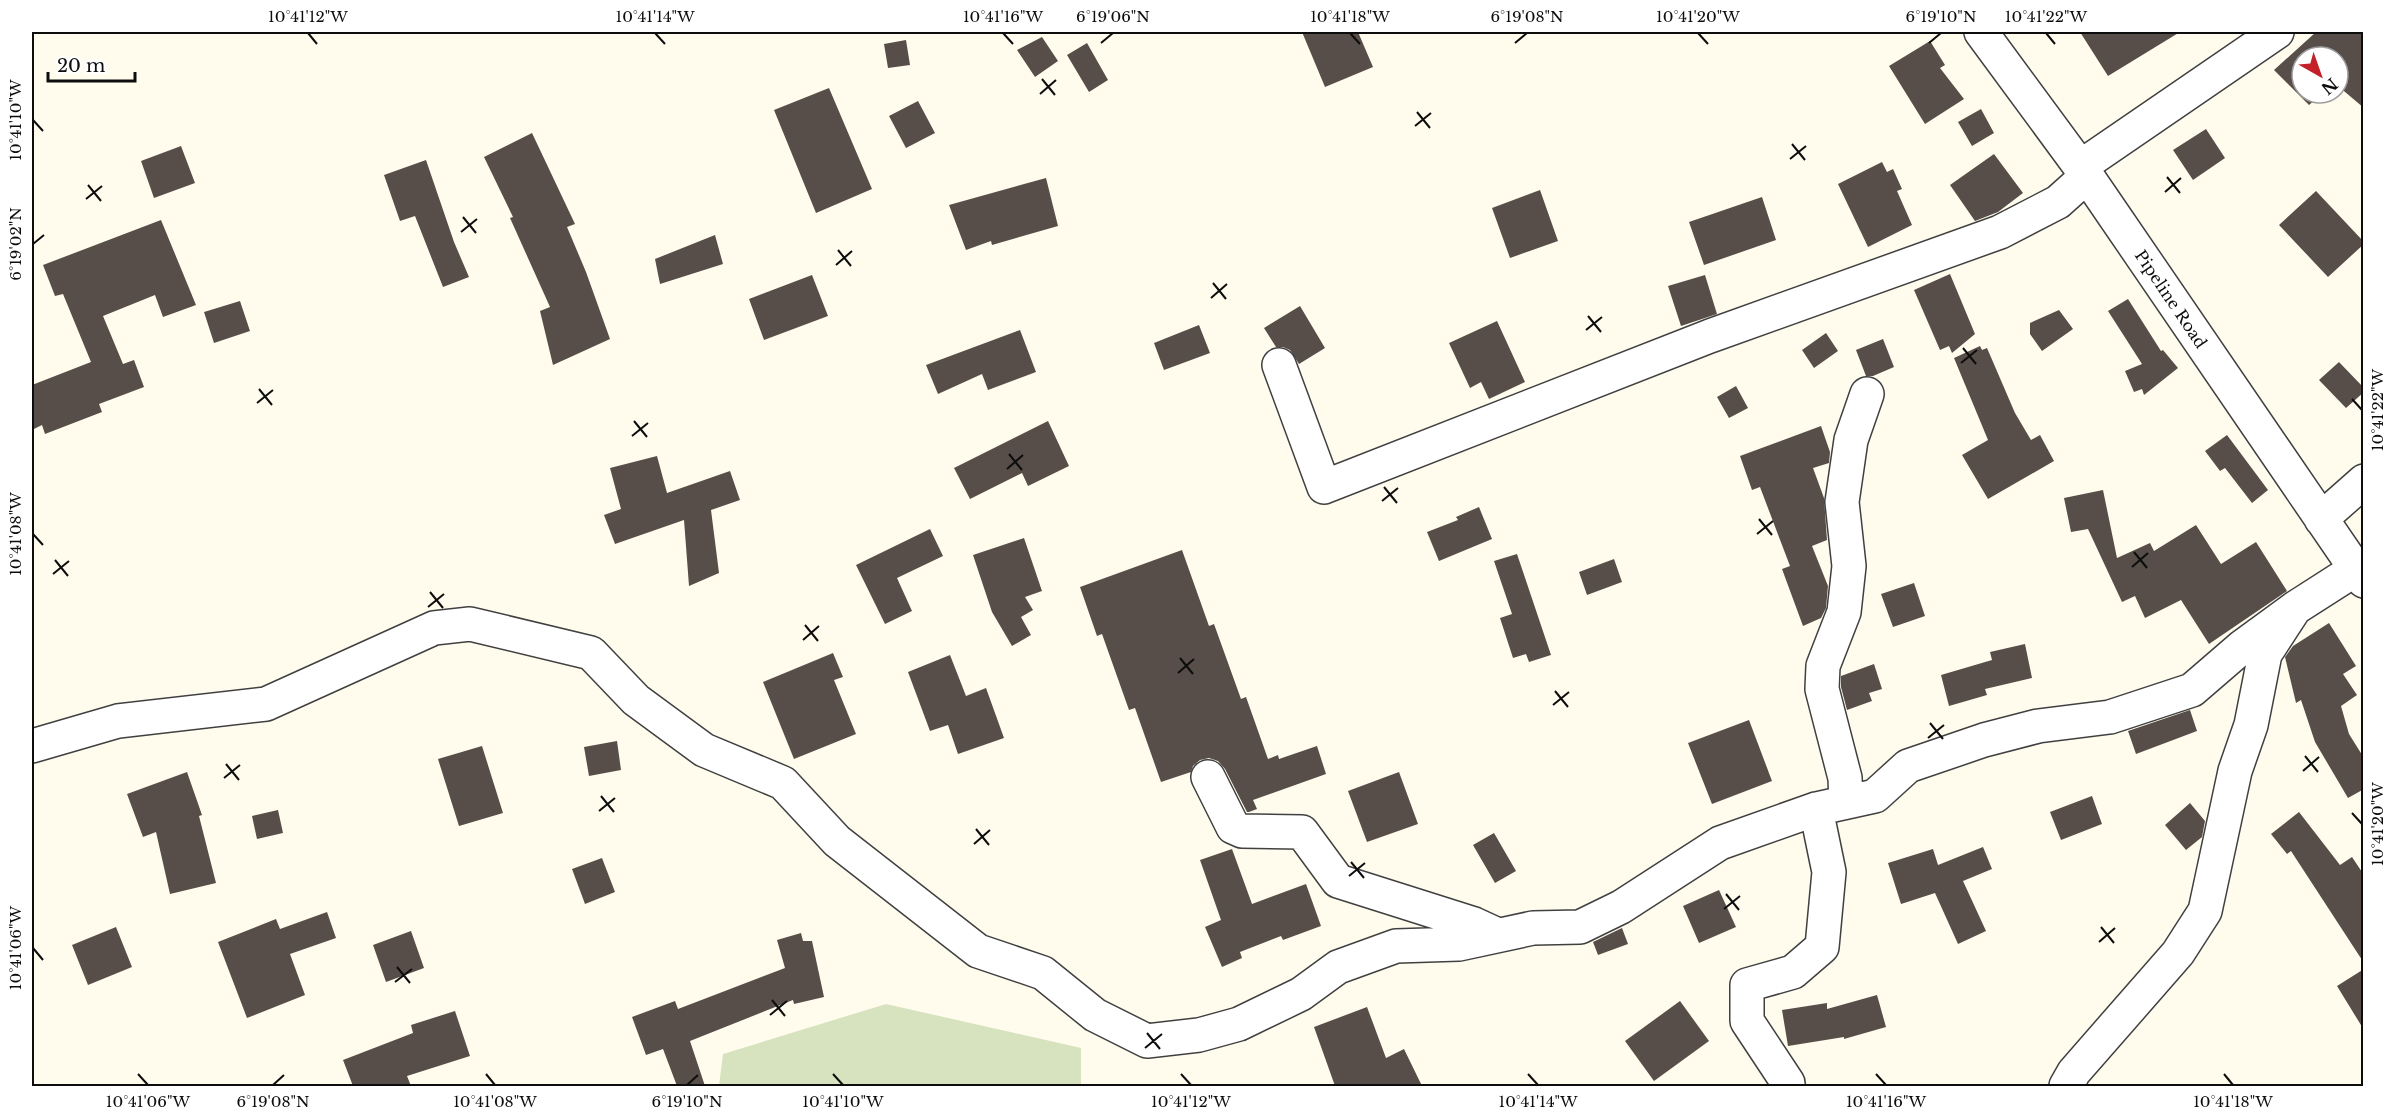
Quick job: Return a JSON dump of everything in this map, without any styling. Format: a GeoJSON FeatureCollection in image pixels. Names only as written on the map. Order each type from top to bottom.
{"type":"FeatureCollection","features":[{"type":"Feature","properties":{"kind":"street","name":"Pipeline Road"},"geometry":{"type":"LineString","coordinates":[[1981,32],[2084,172],[2360,575]]}},
{"type":"Feature","properties":{"kind":"street"},"geometry":{"type":"LineString","coordinates":[[1279,365],[1324,487],[1710,336],[2000,232],[2058,202],[2084,172],[2277,32]]}},
{"type":"Feature","properties":{"kind":"street"},"geometry":{"type":"LineString","coordinates":[[1788,1086],[1747,1022],[1747,985],[1792,972],[1822,947],[1829,872],[1831,806],[1845,778],[1822,688],[1823,666],[1844,612],[1849,566],[1842,502],[1851,440],[1867,394]]}},
{"type":"Feature","properties":{"kind":"street"},"geometry":{"type":"LineString","coordinates":[[2321,519],[2364,481]]}},
{"type":"Feature","properties":{"kind":"street"},"geometry":{"type":"LineString","coordinates":[[32,746],[118,721],[266,704],[434,628],[470,624],[591,653],[636,700],[704,750],[783,783],[837,841],[978,951],[1042,973],[1095,1015],[1147,1041],[1199,1035],[1239,1024],[1300,994],[1338,967],[1396,946],[1459,944],[1533,928],[1580,927],[1621,907],[1720,843],[1831,806],[1875,796],[1908,766],[1984,740],[2038,726],[2110,717],[2192,690],[2242,646],[2295,608],[2360,575]]}},
{"type":"Feature","properties":{"kind":"street"},"geometry":{"type":"LineString","coordinates":[[2066,1086],[2074,1072],[2178,953],[2205,911],[2235,771],[2251,725],[2265,654],[2295,608]]}},
{"type":"Feature","properties":{"kind":"street"},"geometry":{"type":"LineString","coordinates":[[1208,777],[1233,827],[1242,831],[1302,832],[1338,881],[1474,924],[1498,935]]}},
{"type":"Feature","properties":{"kind":"green space"},"geometry":{"type":"Polygon","coordinates":[[[886,1004],[1081,1048],[1081,1086],[719,1086],[723,1054],[886,1004]]]}},
{"type":"Feature","properties":{"kind":"building"},"geometry":{"type":"Polygon","coordinates":[[[1302,32],[1358,32],[1373,67],[1325,87],[1302,32]]]}},
{"type":"Feature","properties":{"kind":"building"},"geometry":{"type":"Polygon","coordinates":[[[2080,32],[2180,32],[2108,76],[2080,32]]]}},
{"type":"Feature","properties":{"kind":"building"},"geometry":{"type":"Polygon","coordinates":[[[2316,32],[2364,32],[2364,108],[2350,96],[2350,45],[2302,45],[2316,32]]]}},
{"type":"Feature","properties":{"kind":"building"},"geometry":{"type":"Polygon","coordinates":[[[1042,37],[1058,61],[1035,77],[1017,50],[1042,37]]]}},
{"type":"Feature","properties":{"kind":"building"},"geometry":{"type":"Polygon","coordinates":[[[906,40],[910,65],[888,68],[884,44],[906,40]]]}},
{"type":"Feature","properties":{"kind":"building"},"geometry":{"type":"Polygon","coordinates":[[[1930,41],[1945,65],[1940,68],[1964,99],[1925,124],[1889,66],[1930,41]]]}},
{"type":"Feature","properties":{"kind":"building"},"geometry":{"type":"Polygon","coordinates":[[[1087,43],[1108,80],[1089,92],[1067,55],[1087,43]]]}},
{"type":"Feature","properties":{"kind":"building"},"geometry":{"type":"Polygon","coordinates":[[[2290,56],[2290,86],[2274,70],[2290,56]]]}},
{"type":"Feature","properties":{"kind":"building"},"geometry":{"type":"Polygon","coordinates":[[[829,88],[872,189],[816,213],[774,110],[829,88]]]}},
{"type":"Feature","properties":{"kind":"building"},"geometry":{"type":"Polygon","coordinates":[[[918,101],[935,133],[906,148],[889,116],[918,101]]]}},
{"type":"Feature","properties":{"kind":"building"},"geometry":{"type":"Polygon","coordinates":[[[1981,109],[1994,133],[1972,146],[1958,122],[1981,109]]]}},
{"type":"Feature","properties":{"kind":"building"},"geometry":{"type":"Polygon","coordinates":[[[2206,129],[2225,158],[2193,180],[2173,150],[2206,129]]]}},
{"type":"Feature","properties":{"kind":"building"},"geometry":{"type":"Polygon","coordinates":[[[532,133],[575,224],[567,227],[610,339],[553,365],[540,311],[550,307],[510,218],[513,217],[484,157],[532,133]]]}},
{"type":"Feature","properties":{"kind":"building"},"geometry":{"type":"Polygon","coordinates":[[[181,146],[195,183],[154,198],[141,161],[181,146]]]}},
{"type":"Feature","properties":{"kind":"building"},"geometry":{"type":"Polygon","coordinates":[[[1994,154],[2023,193],[1998,212],[1975,221],[1950,185],[1994,154]]]}},
{"type":"Feature","properties":{"kind":"building"},"geometry":{"type":"Polygon","coordinates":[[[426,160],[454,242],[469,277],[443,287],[415,216],[400,221],[384,175],[426,160]]]}},
{"type":"Feature","properties":{"kind":"building"},"geometry":{"type":"Polygon","coordinates":[[[1882,162],[1887,172],[1893,169],[1902,189],[1897,191],[1912,225],[1868,247],[1838,184],[1882,162]]]}},
{"type":"Feature","properties":{"kind":"building"},"geometry":{"type":"Polygon","coordinates":[[[1046,178],[1058,226],[992,245],[991,241],[966,250],[949,205],[1046,178]]]}},
{"type":"Feature","properties":{"kind":"building"},"geometry":{"type":"Polygon","coordinates":[[[1540,190],[1558,241],[1510,258],[1492,208],[1540,190]]]}},
{"type":"Feature","properties":{"kind":"building"},"geometry":{"type":"Polygon","coordinates":[[[2316,191],[2364,242],[2328,277],[2279,225],[2316,191]]]}},
{"type":"Feature","properties":{"kind":"building"},"geometry":{"type":"Polygon","coordinates":[[[1762,197],[1776,240],[1704,265],[1689,222],[1762,197]]]}},
{"type":"Feature","properties":{"kind":"building"},"geometry":{"type":"Polygon","coordinates":[[[161,220],[196,305],[163,317],[155,295],[103,316],[123,364],[134,360],[144,387],[99,404],[102,412],[45,434],[42,425],[32,430],[32,385],[91,362],[63,294],[55,296],[43,265],[161,220]]]}},
{"type":"Feature","properties":{"kind":"building"},"geometry":{"type":"Polygon","coordinates":[[[715,235],[723,264],[660,284],[655,259],[715,235]]]}},
{"type":"Feature","properties":{"kind":"building"},"geometry":{"type":"Polygon","coordinates":[[[1950,274],[1975,334],[1952,353],[1949,346],[1940,350],[1914,290],[1950,274]]]}},
{"type":"Feature","properties":{"kind":"building"},"geometry":{"type":"Polygon","coordinates":[[[812,275],[828,316],[764,340],[749,299],[812,275]]]}},
{"type":"Feature","properties":{"kind":"building"},"geometry":{"type":"Polygon","coordinates":[[[1705,275],[1717,314],[1681,326],[1668,286],[1705,275]]]}},
{"type":"Feature","properties":{"kind":"building"},"geometry":{"type":"Polygon","coordinates":[[[2128,299],[2161,351],[2163,350],[2178,368],[2144,395],[2142,389],[2134,392],[2125,371],[2142,364],[2108,311],[2128,299]]]}},
{"type":"Feature","properties":{"kind":"building"},"geometry":{"type":"Polygon","coordinates":[[[240,301],[250,331],[214,343],[204,312],[240,301]]]}},
{"type":"Feature","properties":{"kind":"building"},"geometry":{"type":"Polygon","coordinates":[[[1300,306],[1325,348],[1299,364],[1290,350],[1276,347],[1264,328],[1300,306]]]}},
{"type":"Feature","properties":{"kind":"building"},"geometry":{"type":"Polygon","coordinates":[[[2059,310],[2073,329],[2042,351],[2030,334],[2030,323],[2059,310]]]}},
{"type":"Feature","properties":{"kind":"building"},"geometry":{"type":"Polygon","coordinates":[[[1497,321],[1525,382],[1489,399],[1481,382],[1470,388],[1449,343],[1497,321]]]}},
{"type":"Feature","properties":{"kind":"building"},"geometry":{"type":"Polygon","coordinates":[[[1199,325],[1210,353],[1164,370],[1154,343],[1199,325]]]}},
{"type":"Feature","properties":{"kind":"building"},"geometry":{"type":"Polygon","coordinates":[[[1020,330],[1036,372],[988,390],[982,374],[938,394],[926,365],[1020,330]]]}},
{"type":"Feature","properties":{"kind":"building"},"geometry":{"type":"Polygon","coordinates":[[[1826,333],[1838,351],[1814,368],[1802,350],[1826,333]]]}},
{"type":"Feature","properties":{"kind":"building"},"geometry":{"type":"Polygon","coordinates":[[[1883,339],[1894,367],[1873,376],[1866,376],[1856,350],[1883,339]]]}},
{"type":"Feature","properties":{"kind":"building"},"geometry":{"type":"Polygon","coordinates":[[[1980,346],[1982,350],[1987,348],[2015,413],[2031,440],[2040,435],[2054,461],[1988,499],[1962,455],[1988,440],[1954,358],[1980,346]]]}},
{"type":"Feature","properties":{"kind":"building"},"geometry":{"type":"Polygon","coordinates":[[[2339,362],[2364,388],[2364,392],[2346,408],[2319,380],[2339,362]]]}},
{"type":"Feature","properties":{"kind":"building"},"geometry":{"type":"Polygon","coordinates":[[[1736,386],[1748,408],[1729,418],[1717,397],[1736,386]]]}},
{"type":"Feature","properties":{"kind":"building"},"geometry":{"type":"Polygon","coordinates":[[[1048,421],[1069,466],[1028,486],[1022,473],[970,499],[954,468],[1048,421]]]}},
{"type":"Feature","properties":{"kind":"building"},"geometry":{"type":"Polygon","coordinates":[[[1821,426],[1830,452],[1829,463],[1813,468],[1824,498],[1827,540],[1812,546],[1828,586],[1826,608],[1821,618],[1803,626],[1782,569],[1790,566],[1760,487],[1752,490],[1740,456],[1821,426]]]}},
{"type":"Feature","properties":{"kind":"building"},"geometry":{"type":"Polygon","coordinates":[[[2227,435],[2268,490],[2252,503],[2225,468],[2220,471],[2205,451],[2227,435]]]}},
{"type":"Feature","properties":{"kind":"building"},"geometry":{"type":"Polygon","coordinates":[[[657,456],[667,493],[730,471],[740,500],[711,510],[719,573],[689,586],[684,520],[615,544],[604,515],[621,509],[610,468],[657,456]]]}},
{"type":"Feature","properties":{"kind":"building"},"geometry":{"type":"Polygon","coordinates":[[[2103,490],[2117,558],[2150,543],[2154,551],[2196,525],[2221,564],[2256,542],[2287,591],[2209,644],[2181,600],[2145,618],[2135,596],[2122,602],[2088,529],[2071,532],[2064,498],[2103,490]]]}},
{"type":"Feature","properties":{"kind":"building"},"geometry":{"type":"Polygon","coordinates":[[[1479,507],[1492,539],[1439,561],[1427,532],[1458,520],[1456,517],[1479,507]]]}},
{"type":"Feature","properties":{"kind":"building"},"geometry":{"type":"Polygon","coordinates":[[[930,529],[943,556],[897,578],[912,611],[885,624],[856,565],[930,529]]]}},
{"type":"Feature","properties":{"kind":"building"},"geometry":{"type":"Polygon","coordinates":[[[1024,538],[1042,591],[1025,597],[1033,610],[1021,617],[1031,635],[1012,646],[992,612],[973,555],[1024,538]]]}},
{"type":"Feature","properties":{"kind":"building"},"geometry":{"type":"Polygon","coordinates":[[[1182,550],[1209,626],[1214,624],[1241,699],[1246,697],[1268,759],[1278,755],[1279,759],[1317,746],[1326,774],[1253,800],[1257,809],[1249,812],[1225,769],[1218,761],[1209,758],[1200,760],[1193,766],[1191,772],[1161,782],[1135,708],[1129,710],[1102,634],[1097,636],[1080,587],[1182,550]]]}},
{"type":"Feature","properties":{"kind":"building"},"geometry":{"type":"Polygon","coordinates":[[[1517,554],[1551,655],[1529,662],[1526,654],[1513,658],[1500,618],[1512,614],[1494,561],[1517,554]]]}},
{"type":"Feature","properties":{"kind":"building"},"geometry":{"type":"Polygon","coordinates":[[[1614,559],[1622,582],[1587,595],[1579,572],[1614,559]]]}},
{"type":"Feature","properties":{"kind":"building"},"geometry":{"type":"Polygon","coordinates":[[[1914,583],[1925,616],[1893,627],[1881,594],[1914,583]]]}},
{"type":"Feature","properties":{"kind":"building"},"geometry":{"type":"Polygon","coordinates":[[[2329,623],[2356,666],[2343,674],[2357,695],[2341,706],[2349,734],[2364,758],[2364,789],[2348,798],[2315,742],[2301,700],[2296,703],[2285,657],[2293,646],[2329,623]]]}},
{"type":"Feature","properties":{"kind":"building"},"geometry":{"type":"Polygon","coordinates":[[[2025,644],[2032,678],[1985,689],[1987,695],[1949,706],[1941,675],[1992,660],[1990,652],[2025,644]]]}},
{"type":"Feature","properties":{"kind":"building"},"geometry":{"type":"Polygon","coordinates":[[[833,653],[843,677],[834,680],[856,734],[794,759],[763,682],[833,653]]]}},
{"type":"Feature","properties":{"kind":"building"},"geometry":{"type":"Polygon","coordinates":[[[950,655],[966,696],[986,688],[1004,738],[958,754],[948,725],[930,731],[908,672],[950,655]]]}},
{"type":"Feature","properties":{"kind":"building"},"geometry":{"type":"Polygon","coordinates":[[[1874,664],[1882,689],[1869,693],[1872,701],[1847,710],[1841,687],[1841,676],[1874,664]]]}},
{"type":"Feature","properties":{"kind":"building"},"geometry":{"type":"Polygon","coordinates":[[[2190,710],[2197,731],[2136,754],[2128,731],[2190,710]]]}},
{"type":"Feature","properties":{"kind":"building"},"geometry":{"type":"Polygon","coordinates":[[[1749,720],[1772,781],[1712,804],[1688,743],[1749,720]]]}},
{"type":"Feature","properties":{"kind":"building"},"geometry":{"type":"Polygon","coordinates":[[[617,741],[621,770],[589,776],[584,747],[617,741]]]}},
{"type":"Feature","properties":{"kind":"building"},"geometry":{"type":"Polygon","coordinates":[[[482,746],[503,813],[459,826],[438,759],[482,746]]]}},
{"type":"Feature","properties":{"kind":"building"},"geometry":{"type":"Polygon","coordinates":[[[187,772],[202,815],[199,816],[216,883],[170,894],[156,832],[143,837],[127,794],[187,772]]]}},
{"type":"Feature","properties":{"kind":"building"},"geometry":{"type":"Polygon","coordinates":[[[1399,772],[1418,824],[1367,842],[1348,791],[1399,772]]]}},
{"type":"Feature","properties":{"kind":"building"},"geometry":{"type":"Polygon","coordinates":[[[2092,796],[2102,824],[2061,840],[2050,812],[2092,796]]]}},
{"type":"Feature","properties":{"kind":"building"},"geometry":{"type":"Polygon","coordinates":[[[2190,803],[2205,821],[2202,837],[2186,850],[2165,825],[2190,803]]]}},
{"type":"Feature","properties":{"kind":"building"},"geometry":{"type":"Polygon","coordinates":[[[278,810],[283,833],[257,839],[252,816],[278,810]]]}},
{"type":"Feature","properties":{"kind":"building"},"geometry":{"type":"Polygon","coordinates":[[[2299,812],[2340,865],[2352,857],[2364,875],[2364,963],[2291,851],[2287,854],[2271,834],[2299,812]]]}},
{"type":"Feature","properties":{"kind":"building"},"geometry":{"type":"Polygon","coordinates":[[[1494,833],[1516,871],[1495,883],[1473,845],[1494,833]]]}},
{"type":"Feature","properties":{"kind":"building"},"geometry":{"type":"Polygon","coordinates":[[[1983,847],[1992,869],[1963,881],[1986,931],[1958,944],[1935,893],[1901,904],[1888,863],[1933,849],[1938,865],[1983,847]]]}},
{"type":"Feature","properties":{"kind":"building"},"geometry":{"type":"Polygon","coordinates":[[[1232,849],[1252,904],[1306,884],[1321,926],[1283,940],[1281,936],[1240,952],[1242,958],[1222,967],[1205,927],[1221,920],[1200,860],[1232,849]]]}},
{"type":"Feature","properties":{"kind":"building"},"geometry":{"type":"Polygon","coordinates":[[[602,858],[615,892],[585,904],[572,869],[602,858]]]}},
{"type":"Feature","properties":{"kind":"building"},"geometry":{"type":"Polygon","coordinates":[[[1719,890],[1736,927],[1699,943],[1683,906],[1719,890]]]}},
{"type":"Feature","properties":{"kind":"building"},"geometry":{"type":"Polygon","coordinates":[[[327,912],[336,938],[290,954],[305,995],[247,1018],[218,942],[276,919],[280,929],[327,912]]]}},
{"type":"Feature","properties":{"kind":"building"},"geometry":{"type":"Polygon","coordinates":[[[116,927],[132,967],[88,985],[72,945],[116,927]]]}},
{"type":"Feature","properties":{"kind":"building"},"geometry":{"type":"Polygon","coordinates":[[[1622,928],[1628,944],[1598,955],[1593,942],[1622,928]]]}},
{"type":"Feature","properties":{"kind":"building"},"geometry":{"type":"Polygon","coordinates":[[[411,931],[424,968],[386,982],[373,945],[411,931]]]}},
{"type":"Feature","properties":{"kind":"building"},"geometry":{"type":"Polygon","coordinates":[[[801,933],[803,941],[812,941],[824,997],[794,1004],[793,1000],[690,1041],[705,1086],[677,1086],[663,1049],[646,1055],[632,1017],[675,1001],[678,1009],[785,968],[777,940],[801,933]]]}},
{"type":"Feature","properties":{"kind":"building"},"geometry":{"type":"Polygon","coordinates":[[[2364,969],[2364,1030],[2337,986],[2364,969]]]}},
{"type":"Feature","properties":{"kind":"building"},"geometry":{"type":"Polygon","coordinates":[[[1877,995],[1886,1027],[1844,1039],[1844,1037],[1788,1046],[1782,1010],[1827,1003],[1827,1009],[1877,995]]]}},
{"type":"Feature","properties":{"kind":"building"},"geometry":{"type":"Polygon","coordinates":[[[1680,1001],[1709,1041],[1654,1081],[1625,1041],[1680,1001]]]}},
{"type":"Feature","properties":{"kind":"building"},"geometry":{"type":"Polygon","coordinates":[[[1367,1007],[1386,1058],[1404,1049],[1422,1086],[1335,1086],[1314,1027],[1367,1007]]]}},
{"type":"Feature","properties":{"kind":"building"},"geometry":{"type":"Polygon","coordinates":[[[455,1011],[470,1056],[407,1076],[411,1086],[353,1086],[343,1060],[413,1033],[411,1025],[455,1011]]]}}]}
